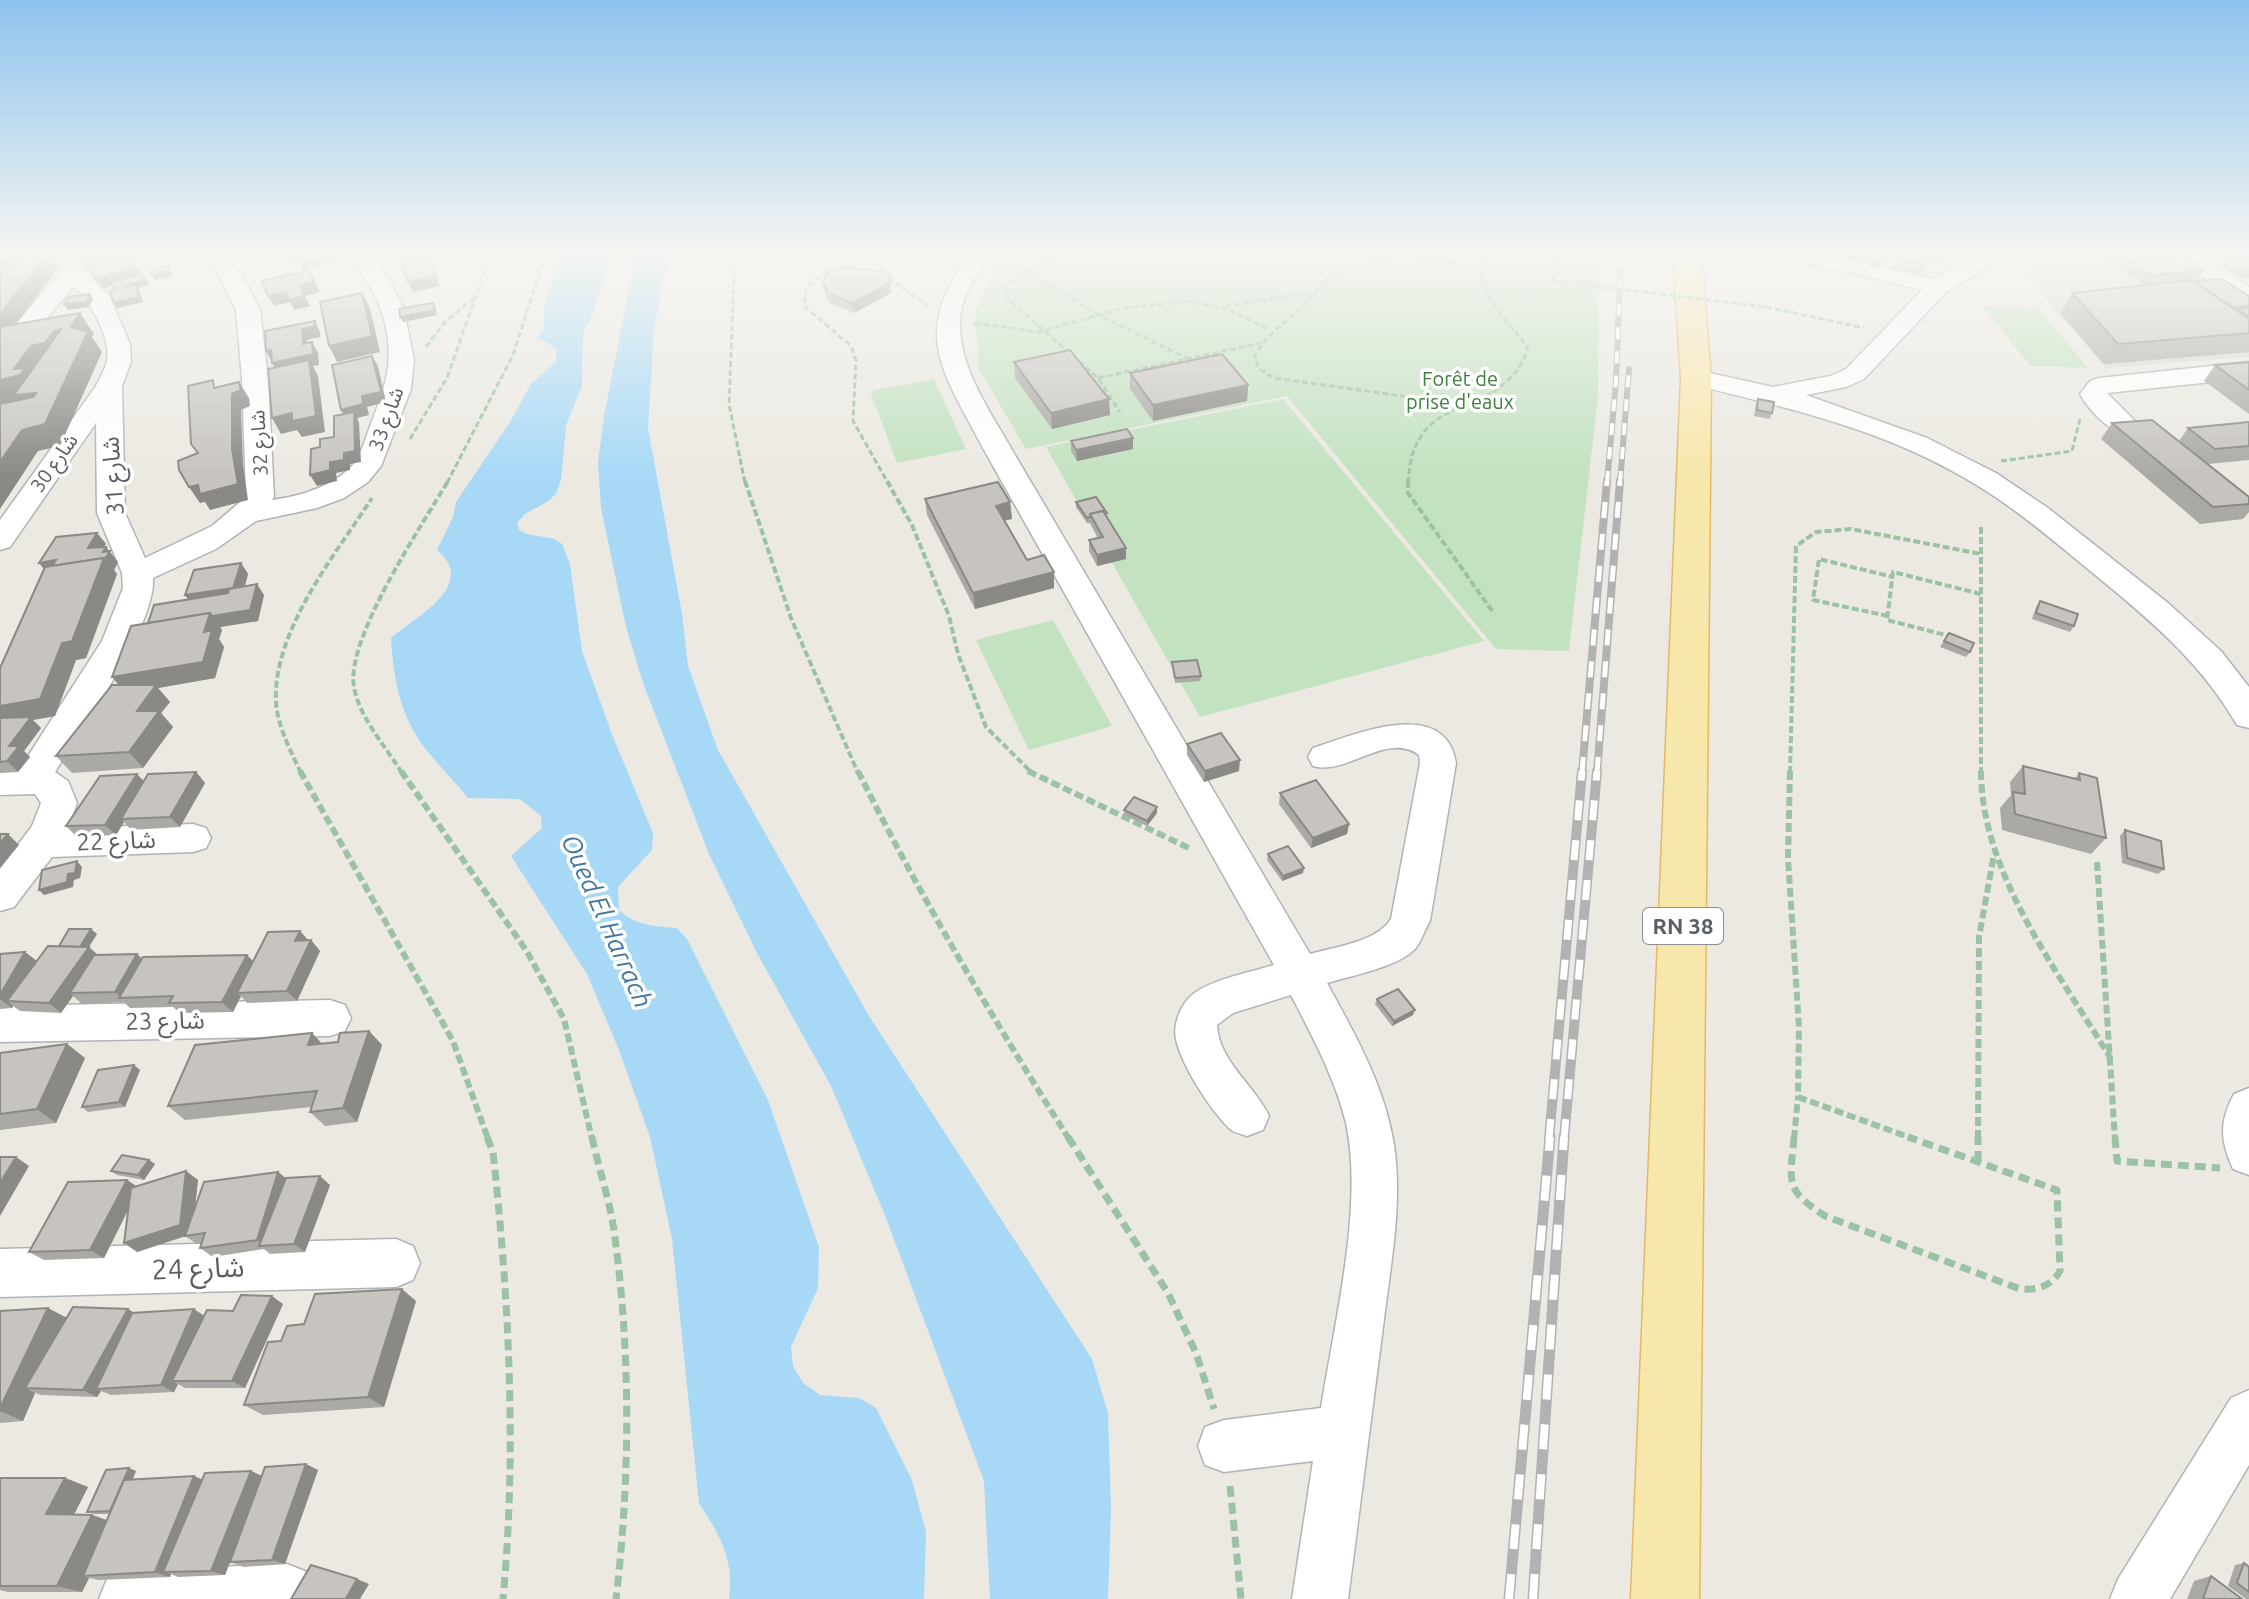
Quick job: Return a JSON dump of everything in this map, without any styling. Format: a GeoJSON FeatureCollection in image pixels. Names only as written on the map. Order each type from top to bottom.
{"type":"FeatureCollection","features":[{"type":"Feature","properties":{"kind":"main road","name":"RN 38"},"geometry":{"type":"LineString","coordinates":[[1665,1599],[1696,378],[1692,328]]}},
{"type":"Feature","properties":{"kind":"street"},"geometry":{"type":"LineString","coordinates":[[0,359],[22,328]]}},
{"type":"Feature","properties":{"kind":"street","name":"شارع 31"},"geometry":{"type":"LineString","coordinates":[[111,328],[118,344],[119,362],[109,386],[111,513],[137,573]]}},
{"type":"Feature","properties":{"kind":"street","name":"شارع 32"},"geometry":{"type":"LineString","coordinates":[[249,328],[261,489],[260,497],[250,513]]}},
{"type":"Feature","properties":{"kind":"street","name":"شارع 33"},"geometry":{"type":"LineString","coordinates":[[250,513],[314,500],[347,485],[368,466],[400,380],[401,343],[396,328]]}},
{"type":"Feature","properties":{"kind":"street"},"geometry":{"type":"LineString","coordinates":[[948,328],[953,361],[998,450],[1301,975],[1346,1064],[1361,1103],[1371,1145],[1374,1190],[1370,1240],[1320,1599]]}},
{"type":"Feature","properties":{"kind":"street"},"geometry":{"type":"LineString","coordinates":[[1776,393],[1837,382],[1855,374],[1896,328]]}},
{"type":"Feature","properties":{"kind":"street"},"geometry":{"type":"LineString","coordinates":[[2130,429],[2096,400],[2094,389],[2106,383],[2249,370]]}},
{"type":"Feature","properties":{"kind":"street"},"geometry":{"type":"LineString","coordinates":[[1696,378],[1776,393],[1895,434],[1965,467],[2048,522],[2151,605],[2221,674],[2249,716]]}},
{"type":"Feature","properties":{"kind":"street","name":"شارع 30"},"geometry":{"type":"LineString","coordinates":[[0,541],[109,386]]}},
{"type":"Feature","properties":{"kind":"street"},"geometry":{"type":"LineString","coordinates":[[0,896],[57,818],[62,799],[52,786],[15,781],[118,642],[135,604],[137,573],[228,529],[250,513]]}},
{"type":"Feature","properties":{"kind":"street"},"geometry":{"type":"LineString","coordinates":[[1247,1116],[1199,1048],[1195,1022],[1211,1003],[1384,948],[1406,930],[1410,921],[1438,756],[1430,742],[1401,735],[1325,757]]}},
{"type":"Feature","properties":{"kind":"street","name":"شارع 22"},"geometry":{"type":"LineString","coordinates":[[39,843],[193,838]]}},
{"type":"Feature","properties":{"kind":"street","name":"شارع 23"},"geometry":{"type":"LineString","coordinates":[[0,1024],[330,1018]]}},
{"type":"Feature","properties":{"kind":"street"},"geometry":{"type":"LineString","coordinates":[[2242,1162],[2242,1132],[2249,1108]]}},
{"type":"Feature","properties":{"kind":"street","name":"شارع 24"},"geometry":{"type":"LineString","coordinates":[[0,1273],[396,1263]]}},
{"type":"Feature","properties":{"kind":"street"},"geometry":{"type":"LineString","coordinates":[[2138,1599],[2249,1416]]}},
{"type":"Feature","properties":{"kind":"street"},"geometry":{"type":"LineString","coordinates":[[1224,1446],[1344,1431]]}},
{"type":"Feature","properties":{"kind":"street"},"geometry":{"type":"LineString","coordinates":[[127,1599],[287,1592]]}},
{"type":"Feature","properties":{"kind":"path"},"geometry":{"type":"LineString","coordinates":[[400,380],[416,364],[441,328]]}},
{"type":"Feature","properties":{"kind":"path"},"geometry":{"type":"LineString","coordinates":[[408,443],[447,378],[464,328]]}},
{"type":"Feature","properties":{"kind":"path"},"geometry":{"type":"LineString","coordinates":[[522,328],[513,355],[451,476],[393,575],[358,647],[353,685],[369,721],[417,797],[526,950],[564,1019],[615,1236],[628,1388],[621,1555],[616,1599]]}},
{"type":"Feature","properties":{"kind":"path"},"geometry":{"type":"LineString","coordinates":[[732,328],[729,404],[748,498],[791,618],[858,772],[917,888],[981,1000],[1168,1293],[1196,1353],[1224,1446],[1234,1509],[1241,1599]]}},
{"type":"Feature","properties":{"kind":"path"},"geometry":{"type":"LineString","coordinates":[[829,328],[851,346],[856,361],[853,421],[912,525],[949,616],[958,654],[986,727],[1026,770],[1152,832],[1238,868]]}},
{"type":"Feature","properties":{"kind":"path"},"geometry":{"type":"LineString","coordinates":[[1038,328],[1098,378],[1120,412]]}},
{"type":"Feature","properties":{"kind":"path"},"geometry":{"type":"LineString","coordinates":[[1125,328],[1188,359]]}},
{"type":"Feature","properties":{"kind":"path"},"geometry":{"type":"LineString","coordinates":[[1266,328],[1270,330]]}},
{"type":"Feature","properties":{"kind":"path"},"geometry":{"type":"LineString","coordinates":[[1273,328],[1255,356],[1258,368],[1274,378],[1402,396],[1449,410]]}},
{"type":"Feature","properties":{"kind":"path"},"geometry":{"type":"LineString","coordinates":[[1493,612],[1408,493],[1406,470],[1418,442],[1433,422],[1449,410],[1478,402],[1506,387],[1523,367],[1528,348],[1516,328]]}},
{"type":"Feature","properties":{"kind":"path"},"geometry":{"type":"LineString","coordinates":[[1860,328],[1889,334]]}},
{"type":"Feature","properties":{"kind":"path"},"geometry":{"type":"LineString","coordinates":[[1098,378],[1261,343]]}},
{"type":"Feature","properties":{"kind":"path"},"geometry":{"type":"LineString","coordinates":[[1965,467],[2072,451],[2076,425],[2096,400]]}},
{"type":"Feature","properties":{"kind":"path"},"geometry":{"type":"LineString","coordinates":[[373,496],[305,602],[290,634],[276,703],[297,766],[314,800],[453,1041],[493,1152],[507,1285],[510,1523],[503,1599]]}},
{"type":"Feature","properties":{"kind":"path"},"geometry":{"type":"LineString","coordinates":[[1981,527],[1981,803],[1987,834],[2037,934],[2111,1059]]}},
{"type":"Feature","properties":{"kind":"path"},"geometry":{"type":"LineString","coordinates":[[1798,1097],[2057,1190],[2060,1271],[2055,1281],[2034,1290],[2020,1289],[1825,1216],[1798,1198],[1790,1179],[1798,1097],[1799,1027],[1788,858],[1796,546],[1816,532],[1851,529],[1981,554]]}},
{"type":"Feature","properties":{"kind":"path"},"geometry":{"type":"LineString","coordinates":[[1888,616],[1813,600],[1819,559],[1893,577]]}},
{"type":"Feature","properties":{"kind":"path"},"geometry":{"type":"LineString","coordinates":[[1954,638],[1887,620],[1893,572],[1981,594]]}},
{"type":"Feature","properties":{"kind":"path"},"geometry":{"type":"LineString","coordinates":[[1968,641],[1981,645]]}},
{"type":"Feature","properties":{"kind":"path"},"geometry":{"type":"LineString","coordinates":[[1978,1162],[1979,937],[1995,853]]}},
{"type":"Feature","properties":{"kind":"path"},"geometry":{"type":"LineString","coordinates":[[2097,862],[2117,1161],[2242,1162]]}},
{"type":"Feature","properties":{"kind":"shaded area"},"geometry":{"type":"Polygon","coordinates":[[[2070,328],[2249,328],[2249,357],[2105,368],[2070,328]]]}},
{"type":"Feature","properties":{"kind":"green space","name":"Forêt de prise d'eaux"},"geometry":{"type":"Polygon","coordinates":[[[976,328],[1598,328],[1598,396],[1569,651],[1496,649],[1287,396],[1026,449],[979,369],[976,328]]]}},
{"type":"Feature","properties":{"kind":"green space"},"geometry":{"type":"Polygon","coordinates":[[[2000,328],[2054,328],[2088,368],[2030,366],[2000,328]]]}},
{"type":"Feature","properties":{"kind":"green space"},"geometry":{"type":"Polygon","coordinates":[[[934,379],[966,449],[897,463],[870,391],[934,379]]]}},
{"type":"Feature","properties":{"kind":"green space"},"geometry":{"type":"Polygon","coordinates":[[[1283,399],[1484,641],[1200,717],[1046,447],[1283,399]]]}},
{"type":"Feature","properties":{"kind":"green space"},"geometry":{"type":"Polygon","coordinates":[[[1053,620],[1112,726],[1029,750],[976,640],[1053,620]]]}},
{"type":"Feature","properties":{"kind":"water","name":"Oued El Harrach"},"geometry":{"type":"Polygon","coordinates":[[[586,328],[583,334],[582,386],[566,425],[561,480],[556,494],[525,514],[517,523],[519,530],[527,534],[555,539],[562,544],[570,564],[582,651],[653,833],[652,850],[618,887],[619,910],[639,922],[677,928],[687,939],[768,1100],[819,1247],[818,1288],[791,1347],[793,1366],[803,1383],[820,1395],[859,1398],[876,1408],[912,1480],[926,1532],[924,1599],[729,1599],[730,1573],[724,1548],[699,1503],[672,1239],[650,1137],[619,1050],[587,974],[511,856],[542,828],[541,816],[520,799],[468,798],[420,742],[401,700],[391,638],[427,610],[447,588],[451,576],[448,563],[437,550],[453,517],[456,502],[510,422],[531,384],[556,361],[557,349],[537,337],[544,329],[586,328]]]}},
{"type":"Feature","properties":{"kind":"water"},"geometry":{"type":"Polygon","coordinates":[[[621,328],[655,328],[648,428],[682,614],[688,666],[718,750],[869,1016],[1092,1359],[1108,1413],[1111,1507],[1108,1599],[990,1599],[984,1481],[886,1218],[831,1086],[757,953],[709,854],[643,683],[626,627],[601,508],[598,463],[621,328]]]}},
{"type":"Feature","properties":{"kind":"building"},"geometry":{"type":"Polygon","coordinates":[[[0,328],[73,328],[88,332],[45,424],[22,430],[0,462],[0,404],[33,397],[36,393],[14,395],[61,329],[54,331],[45,343],[31,346],[14,369],[25,368],[20,375],[0,380],[0,328]]]}},
{"type":"Feature","properties":{"kind":"building"},"geometry":{"type":"Polygon","coordinates":[[[308,328],[302,329],[303,344],[312,342],[313,354],[272,363],[271,350],[266,351],[265,331],[308,328]]]}},
{"type":"Feature","properties":{"kind":"building"},"geometry":{"type":"Polygon","coordinates":[[[325,328],[370,328],[372,336],[329,346],[325,328]]]}},
{"type":"Feature","properties":{"kind":"building"},"geometry":{"type":"Polygon","coordinates":[[[2103,328],[2249,328],[2249,333],[2118,344],[2103,328]]]}},
{"type":"Feature","properties":{"kind":"building"},"geometry":{"type":"Polygon","coordinates":[[[1070,350],[1109,399],[1051,413],[1014,362],[1070,350]]]}},
{"type":"Feature","properties":{"kind":"building"},"geometry":{"type":"Polygon","coordinates":[[[1222,354],[1248,385],[1153,405],[1130,373],[1222,354]]]}},
{"type":"Feature","properties":{"kind":"building"},"geometry":{"type":"Polygon","coordinates":[[[372,356],[381,392],[362,396],[363,404],[341,410],[332,365],[372,356]]]}},
{"type":"Feature","properties":{"kind":"building"},"geometry":{"type":"Polygon","coordinates":[[[309,360],[316,416],[292,421],[292,413],[272,418],[268,369],[309,360]]]}},
{"type":"Feature","properties":{"kind":"building"},"geometry":{"type":"Polygon","coordinates":[[[2249,362],[2249,390],[2215,365],[2249,362]]]}},
{"type":"Feature","properties":{"kind":"building"},"geometry":{"type":"Polygon","coordinates":[[[213,380],[214,388],[239,382],[241,390],[232,394],[232,449],[238,484],[200,494],[198,485],[189,487],[179,470],[178,461],[198,453],[191,444],[188,386],[213,380]]]}},
{"type":"Feature","properties":{"kind":"building"},"geometry":{"type":"Polygon","coordinates":[[[1758,399],[1774,402],[1772,413],[1757,410],[1758,399]]]}},
{"type":"Feature","properties":{"kind":"building"},"geometry":{"type":"Polygon","coordinates":[[[354,412],[355,451],[344,453],[344,460],[330,462],[330,470],[310,475],[311,449],[320,447],[320,439],[334,437],[334,416],[354,412]]]}},
{"type":"Feature","properties":{"kind":"building"},"geometry":{"type":"Polygon","coordinates":[[[2152,420],[2249,497],[2249,504],[2213,507],[2112,423],[2152,420]]]}},
{"type":"Feature","properties":{"kind":"building"},"geometry":{"type":"Polygon","coordinates":[[[2249,422],[2249,446],[2215,449],[2188,428],[2249,422]]]}},
{"type":"Feature","properties":{"kind":"building"},"geometry":{"type":"Polygon","coordinates":[[[1127,429],[1133,438],[1076,450],[1071,441],[1127,429]]]}},
{"type":"Feature","properties":{"kind":"building"},"geometry":{"type":"Polygon","coordinates":[[[998,482],[1010,502],[996,506],[1027,560],[1044,555],[1054,572],[973,593],[925,499],[998,482]]]}},
{"type":"Feature","properties":{"kind":"building"},"geometry":{"type":"Polygon","coordinates":[[[1096,497],[1107,513],[1090,514],[1087,518],[1076,502],[1096,497]]]}},
{"type":"Feature","properties":{"kind":"building"},"geometry":{"type":"Polygon","coordinates":[[[1103,511],[1126,548],[1097,555],[1089,540],[1103,537],[1090,514],[1103,511]]]}},
{"type":"Feature","properties":{"kind":"building"},"geometry":{"type":"Polygon","coordinates":[[[97,533],[88,548],[106,547],[103,552],[110,551],[105,559],[52,566],[56,560],[39,563],[56,537],[97,533]]]}},
{"type":"Feature","properties":{"kind":"building"},"geometry":{"type":"Polygon","coordinates":[[[104,558],[72,641],[62,643],[40,699],[0,706],[0,668],[45,567],[104,558]]]}},
{"type":"Feature","properties":{"kind":"building"},"geometry":{"type":"Polygon","coordinates":[[[241,563],[233,588],[185,595],[194,570],[241,563]]]}},
{"type":"Feature","properties":{"kind":"building"},"geometry":{"type":"Polygon","coordinates":[[[257,584],[250,610],[148,623],[154,605],[228,593],[229,589],[257,584]]]}},
{"type":"Feature","properties":{"kind":"building"},"geometry":{"type":"Polygon","coordinates":[[[2040,601],[2078,614],[2074,626],[2036,613],[2040,601]]]}},
{"type":"Feature","properties":{"kind":"building"},"geometry":{"type":"Polygon","coordinates":[[[210,613],[204,632],[212,630],[203,662],[112,677],[131,626],[210,613]]]}},
{"type":"Feature","properties":{"kind":"building"},"geometry":{"type":"Polygon","coordinates":[[[1949,633],[1974,643],[1970,652],[1944,641],[1949,633]]]}},
{"type":"Feature","properties":{"kind":"building"},"geometry":{"type":"Polygon","coordinates":[[[1197,660],[1201,676],[1175,678],[1172,662],[1197,660]]]}},
{"type":"Feature","properties":{"kind":"building"},"geometry":{"type":"Polygon","coordinates":[[[112,685],[156,685],[137,711],[159,711],[129,752],[56,756],[112,685]]]}},
{"type":"Feature","properties":{"kind":"building"},"geometry":{"type":"Polygon","coordinates":[[[31,717],[9,746],[19,746],[7,761],[0,762],[0,718],[31,717]]]}},
{"type":"Feature","properties":{"kind":"building"},"geometry":{"type":"Polygon","coordinates":[[[1221,733],[1240,760],[1205,771],[1187,744],[1221,733]]]}},
{"type":"Feature","properties":{"kind":"building"},"geometry":{"type":"Polygon","coordinates":[[[2023,766],[2080,780],[2079,773],[2097,778],[2106,838],[2015,814],[2013,792],[2025,794],[2023,766]]]}},
{"type":"Feature","properties":{"kind":"building"},"geometry":{"type":"Polygon","coordinates":[[[196,772],[170,817],[121,819],[148,774],[196,772]]]}},
{"type":"Feature","properties":{"kind":"building"},"geometry":{"type":"Polygon","coordinates":[[[137,774],[105,825],[66,826],[100,776],[137,774]]]}},
{"type":"Feature","properties":{"kind":"building"},"geometry":{"type":"Polygon","coordinates":[[[1316,780],[1349,824],[1313,838],[1280,793],[1316,780]]]}},
{"type":"Feature","properties":{"kind":"building"},"geometry":{"type":"Polygon","coordinates":[[[1134,797],[1157,807],[1147,821],[1124,810],[1134,797]]]}},
{"type":"Feature","properties":{"kind":"building"},"geometry":{"type":"Polygon","coordinates":[[[2125,830],[2161,841],[2164,869],[2127,858],[2125,830]]]}},
{"type":"Feature","properties":{"kind":"building"},"geometry":{"type":"Polygon","coordinates":[[[1288,846],[1304,868],[1283,876],[1268,854],[1288,846]]]}},
{"type":"Feature","properties":{"kind":"building"},"geometry":{"type":"Polygon","coordinates":[[[77,861],[75,873],[68,874],[67,882],[39,890],[42,870],[77,861]]]}},
{"type":"Feature","properties":{"kind":"building"},"geometry":{"type":"Polygon","coordinates":[[[69,929],[91,929],[80,947],[59,946],[69,929]]]}},
{"type":"Feature","properties":{"kind":"building"},"geometry":{"type":"Polygon","coordinates":[[[300,931],[295,941],[311,940],[287,991],[237,993],[268,932],[300,931]]]}},
{"type":"Feature","properties":{"kind":"building"},"geometry":{"type":"Polygon","coordinates":[[[48,946],[89,947],[49,1003],[7,1001],[48,946]]]}},
{"type":"Feature","properties":{"kind":"building"},"geometry":{"type":"Polygon","coordinates":[[[25,952],[0,995],[0,954],[25,952]]]}},
{"type":"Feature","properties":{"kind":"building"},"geometry":{"type":"Polygon","coordinates":[[[137,954],[115,992],[70,993],[94,955],[137,954]]]}},
{"type":"Feature","properties":{"kind":"building"},"geometry":{"type":"Polygon","coordinates":[[[247,955],[222,1002],[169,1003],[173,996],[119,998],[143,957],[247,955]]]}},
{"type":"Feature","properties":{"kind":"building"},"geometry":{"type":"Polygon","coordinates":[[[1398,989],[1415,1010],[1394,1021],[1377,999],[1398,989]]]}},
{"type":"Feature","properties":{"kind":"building"},"geometry":{"type":"Polygon","coordinates":[[[369,1031],[343,1108],[310,1112],[317,1091],[168,1106],[195,1045],[312,1033],[308,1045],[338,1042],[340,1033],[369,1031]]]}},
{"type":"Feature","properties":{"kind":"building"},"geometry":{"type":"Polygon","coordinates":[[[67,1044],[37,1109],[0,1114],[0,1053],[67,1044]]]}},
{"type":"Feature","properties":{"kind":"building"},"geometry":{"type":"Polygon","coordinates":[[[134,1065],[119,1102],[82,1107],[98,1070],[134,1065]]]}},
{"type":"Feature","properties":{"kind":"building"},"geometry":{"type":"Polygon","coordinates":[[[122,1155],[149,1160],[138,1175],[111,1171],[122,1155]]]}},
{"type":"Feature","properties":{"kind":"building"},"geometry":{"type":"Polygon","coordinates":[[[0,1157],[16,1157],[0,1183],[0,1157]]]}},
{"type":"Feature","properties":{"kind":"building"},"geometry":{"type":"Polygon","coordinates":[[[186,1171],[180,1225],[124,1243],[131,1188],[186,1171]]]}},
{"type":"Feature","properties":{"kind":"building"},"geometry":{"type":"Polygon","coordinates":[[[278,1172],[257,1240],[200,1248],[205,1233],[185,1236],[204,1182],[278,1172]]]}},
{"type":"Feature","properties":{"kind":"building"},"geometry":{"type":"Polygon","coordinates":[[[320,1176],[294,1244],[259,1246],[286,1178],[320,1176]]]}},
{"type":"Feature","properties":{"kind":"building"},"geometry":{"type":"Polygon","coordinates":[[[127,1180],[90,1250],[29,1252],[68,1182],[127,1180]]]}},
{"type":"Feature","properties":{"kind":"building"},"geometry":{"type":"Polygon","coordinates":[[[402,1289],[368,1397],[244,1405],[268,1342],[281,1341],[287,1326],[304,1324],[315,1294],[402,1289]]]}},
{"type":"Feature","properties":{"kind":"building"},"geometry":{"type":"Polygon","coordinates":[[[241,1295],[272,1296],[232,1381],[172,1381],[207,1310],[233,1311],[241,1295]]]}},
{"type":"Feature","properties":{"kind":"building"},"geometry":{"type":"Polygon","coordinates":[[[73,1307],[128,1309],[83,1390],[25,1388],[73,1307]]]}},
{"type":"Feature","properties":{"kind":"building"},"geometry":{"type":"Polygon","coordinates":[[[48,1308],[0,1408],[0,1311],[48,1308]]]}},
{"type":"Feature","properties":{"kind":"building"},"geometry":{"type":"Polygon","coordinates":[[[194,1309],[161,1385],[96,1389],[132,1313],[194,1309]]]}},
{"type":"Feature","properties":{"kind":"building"},"geometry":{"type":"Polygon","coordinates":[[[306,1464],[272,1560],[230,1562],[265,1467],[306,1464]]]}},
{"type":"Feature","properties":{"kind":"building"},"geometry":{"type":"Polygon","coordinates":[[[129,1468],[110,1511],[87,1512],[106,1470],[129,1468]]]}},
{"type":"Feature","properties":{"kind":"building"},"geometry":{"type":"Polygon","coordinates":[[[251,1471],[211,1571],[163,1572],[205,1473],[251,1471]]]}},
{"type":"Feature","properties":{"kind":"building"},"geometry":{"type":"Polygon","coordinates":[[[194,1476],[155,1572],[83,1576],[124,1480],[194,1476]]]}},
{"type":"Feature","properties":{"kind":"building"},"geometry":{"type":"Polygon","coordinates":[[[0,1478],[65,1478],[46,1514],[92,1515],[57,1586],[0,1586],[0,1478]]]}},
{"type":"Feature","properties":{"kind":"building"},"geometry":{"type":"Polygon","coordinates":[[[2244,1563],[2249,1567],[2249,1592],[2237,1583],[2244,1563]]]}},
{"type":"Feature","properties":{"kind":"building"},"geometry":{"type":"Polygon","coordinates":[[[311,1565],[357,1579],[346,1599],[291,1599],[311,1565]]]}},
{"type":"Feature","properties":{"kind":"building"},"geometry":{"type":"Polygon","coordinates":[[[2211,1576],[2242,1599],[2203,1599],[2211,1576]]]}},
{"type":"Feature","properties":{"kind":"railway"},"geometry":{"type":"LineString","coordinates":[[1607,483],[1618,328]]}},
{"type":"Feature","properties":{"kind":"railway"},"geometry":{"type":"LineString","coordinates":[[1620,483],[1629,369]]}},
{"type":"Feature","properties":{"kind":"railway"},"geometry":{"type":"LineString","coordinates":[[1582,773],[1607,481]]}},
{"type":"Feature","properties":{"kind":"railway"},"geometry":{"type":"LineString","coordinates":[[1597,773],[1620,481]]}},
{"type":"Feature","properties":{"kind":"railway"},"geometry":{"type":"LineString","coordinates":[[1549,1139],[1582,771]]}},
{"type":"Feature","properties":{"kind":"railway"},"geometry":{"type":"LineString","coordinates":[[1564,1139],[1597,771]]}},
{"type":"Feature","properties":{"kind":"railway"},"geometry":{"type":"LineString","coordinates":[[1509,1599],[1550,1137]]}},
{"type":"Feature","properties":{"kind":"railway"},"geometry":{"type":"LineString","coordinates":[[1533,1599],[1564,1137]]}}]}
